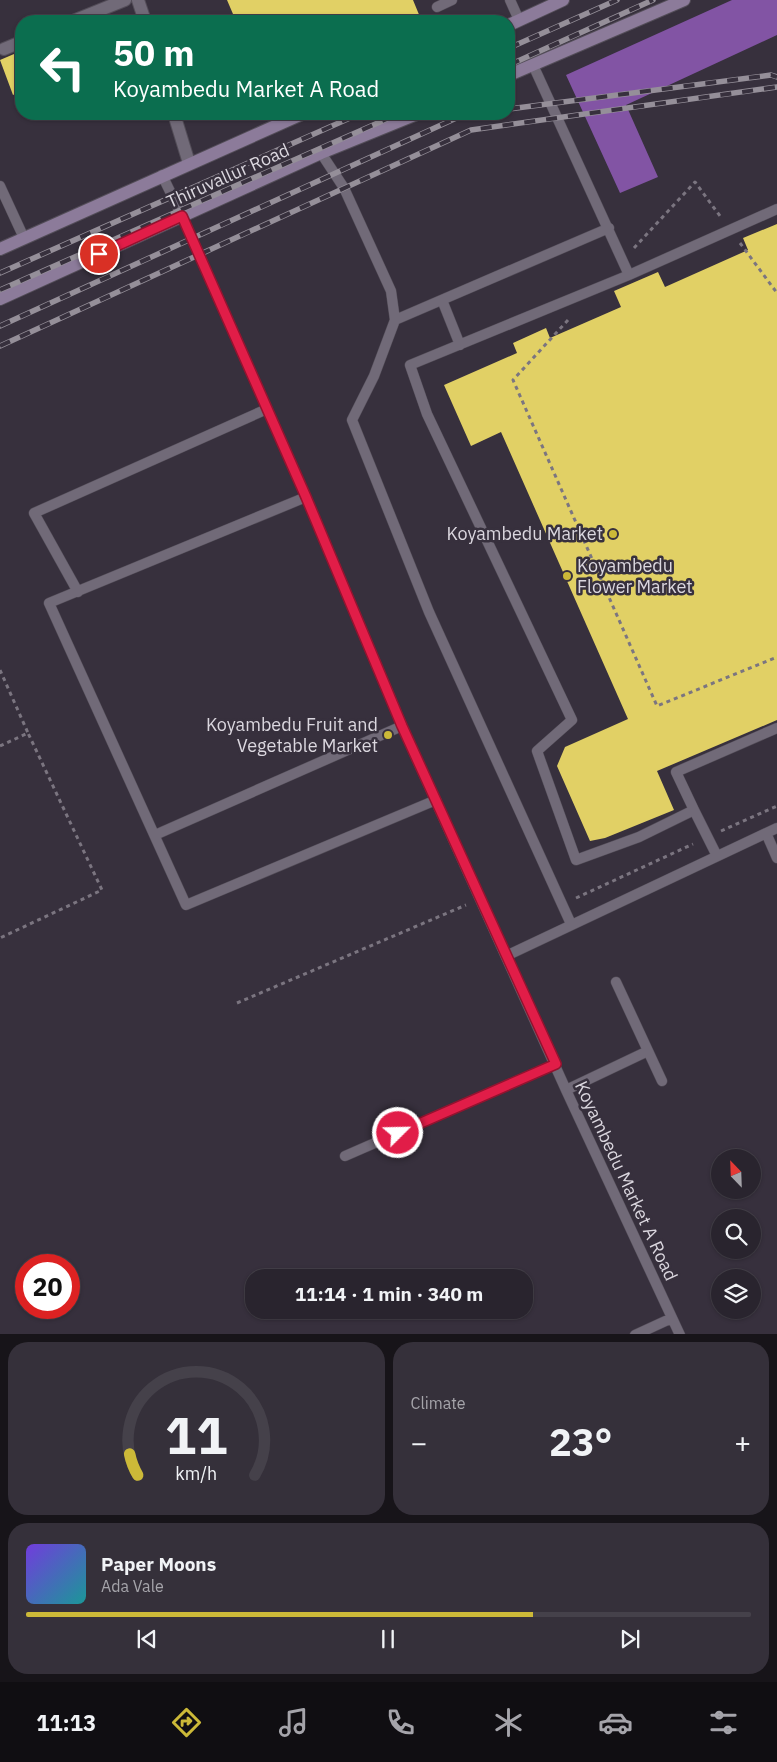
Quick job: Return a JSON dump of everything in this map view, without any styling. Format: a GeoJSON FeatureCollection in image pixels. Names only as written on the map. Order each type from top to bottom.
{"type":"FeatureCollection","features":[{"type":"Feature","properties":{"kind":"street"},"geometry":{"type":"LineString","coordinates":[[88,15],[125,0]]}},
{"type":"Feature","properties":{"kind":"street"},"geometry":{"type":"LineString","coordinates":[[138,0],[143,15]]}},
{"type":"Feature","properties":{"kind":"street"},"geometry":{"type":"LineString","coordinates":[[515,22],[564,0]]}},
{"type":"Feature","properties":{"kind":"street"},"geometry":{"type":"LineString","coordinates":[[515,73],[684,0]]}},
{"type":"Feature","properties":{"kind":"street"},"geometry":{"type":"LineString","coordinates":[[4,49],[15,44]]}},
{"type":"Feature","properties":{"kind":"street"},"geometry":{"type":"LineString","coordinates":[[176,120],[189,163]]}},
{"type":"Feature","properties":{"kind":"street"},"geometry":{"type":"LineString","coordinates":[[0,249],[288,120]]}},
{"type":"Feature","properties":{"kind":"street","name":"Thiruvallur Road"},"geometry":{"type":"LineString","coordinates":[[0,299],[322,153],[402,120]]}},
{"type":"Feature","properties":{"kind":"lane"},"geometry":{"type":"LineString","coordinates":[[437,7],[452,0]]}},
{"type":"Feature","properties":{"kind":"lane"},"geometry":{"type":"LineString","coordinates":[[510,0],[513,15]]}},
{"type":"Feature","properties":{"kind":"lane"},"geometry":{"type":"LineString","coordinates":[[533,66],[629,274]]}},
{"type":"Feature","properties":{"kind":"lane"},"geometry":{"type":"LineString","coordinates":[[322,153],[344,188],[391,291],[395,320],[374,376],[352,420],[429,612],[571,924]]}},
{"type":"Feature","properties":{"kind":"lane","name":"Koyambedu Market A Road"},"geometry":{"type":"LineString","coordinates":[[162,175],[182,216],[306,497],[402,726],[556,1064],[566,1090],[680,1334]]}},
{"type":"Feature","properties":{"kind":"lane"},"geometry":{"type":"LineString","coordinates":[[0,186],[24,238]]}},
{"type":"Feature","properties":{"kind":"lane"},"geometry":{"type":"LineString","coordinates":[[694,810],[639,837],[576,860],[536,751],[572,720],[428,414],[410,365],[629,274],[777,209]]}},
{"type":"Feature","properties":{"kind":"lane"},"geometry":{"type":"LineString","coordinates":[[395,320],[609,228]]}},
{"type":"Feature","properties":{"kind":"lane"},"geometry":{"type":"LineString","coordinates":[[442,300],[460,344]]}},
{"type":"Feature","properties":{"kind":"lane"},"geometry":{"type":"LineString","coordinates":[[78,592],[34,513],[267,409]]}},
{"type":"Feature","properties":{"kind":"lane"},"geometry":{"type":"LineString","coordinates":[[306,497],[50,603],[186,905],[436,800]]}},
{"type":"Feature","properties":{"kind":"lane"},"geometry":{"type":"LineString","coordinates":[[155,835],[402,726]]}},
{"type":"Feature","properties":{"kind":"lane"},"geometry":{"type":"LineString","coordinates":[[717,856],[676,772],[777,728]]}},
{"type":"Feature","properties":{"kind":"lane"},"geometry":{"type":"LineString","coordinates":[[506,956],[777,828]]}},
{"type":"Feature","properties":{"kind":"lane"},"geometry":{"type":"LineString","coordinates":[[766,833],[777,858]]}},
{"type":"Feature","properties":{"kind":"lane"},"geometry":{"type":"LineString","coordinates":[[616,982],[662,1082]]}},
{"type":"Feature","properties":{"kind":"lane"},"geometry":{"type":"LineString","coordinates":[[566,1090],[648,1051]]}},
{"type":"Feature","properties":{"kind":"lane"},"geometry":{"type":"LineString","coordinates":[[345,1156],[556,1064]]}},
{"type":"Feature","properties":{"kind":"lane"},"geometry":{"type":"LineString","coordinates":[[635,1334],[672,1318]]}},
{"type":"Feature","properties":{"kind":"path"},"geometry":{"type":"LineString","coordinates":[[628,255],[695,182]]}},
{"type":"Feature","properties":{"kind":"path"},"geometry":{"type":"LineString","coordinates":[[574,314],[513,380],[657,706],[777,657]]}},
{"type":"Feature","properties":{"kind":"path"},"geometry":{"type":"LineString","coordinates":[[0,670],[102,890],[0,938]]}},
{"type":"Feature","properties":{"kind":"path"},"geometry":{"type":"LineString","coordinates":[[0,746],[28,733]]}},
{"type":"Feature","properties":{"kind":"path"},"geometry":{"type":"LineString","coordinates":[[562,904],[777,806]]}},
{"type":"Feature","properties":{"kind":"path"},"geometry":{"type":"LineString","coordinates":[[237,1003],[473,902]]}},
{"type":"Feature","properties":{"kind":"shaded area"},"geometry":{"type":"Polygon","coordinates":[[[732,0],[777,0],[777,35],[626,105],[658,177],[620,193],[566,75],[732,0]]]}},
{"type":"Feature","properties":{"kind":"building"},"geometry":{"type":"Polygon","coordinates":[[[227,0],[413,0],[419,15],[233,15],[227,0]]]}},
{"type":"Feature","properties":{"kind":"building"},"geometry":{"type":"Polygon","coordinates":[[[15,54],[15,94],[13,95],[0,60],[15,54]]]}},
{"type":"Feature","properties":{"kind":"building","name":"Koyambedu Market"},"geometry":{"type":"Polygon","coordinates":[[[777,224],[777,720],[657,771],[674,810],[605,838],[590,841],[557,766],[565,747],[628,719],[501,432],[471,446],[444,385],[517,353],[513,343],[546,328],[550,338],[621,307],[614,291],[658,272],[665,287],[748,250],[743,238],[777,224]]]}},
{"type":"Feature","properties":{"kind":"railway"},"geometry":{"type":"LineString","coordinates":[[515,45],[617,0]]}},
{"type":"Feature","properties":{"kind":"railway"},"geometry":{"type":"LineString","coordinates":[[515,62],[653,0]]}},
{"type":"Feature","properties":{"kind":"railway"},"geometry":{"type":"LineString","coordinates":[[515,108],[771,75],[777,77]]}},
{"type":"Feature","properties":{"kind":"railway"},"geometry":{"type":"LineString","coordinates":[[0,346],[471,130],[777,87]]}},
{"type":"Feature","properties":{"kind":"railway"},"geometry":{"type":"LineString","coordinates":[[0,273],[345,120]]}},
{"type":"Feature","properties":{"kind":"railway"},"geometry":{"type":"LineString","coordinates":[[0,290],[384,120]]}},
{"type":"Feature","properties":{"kind":"railway"},"geometry":{"type":"LineString","coordinates":[[0,326],[452,120]]}},
{"type":"Feature","properties":{"kind":"place","name":"Koyambedu Market"},"geometry":{"type":"Point","coordinates":[613,534]}},
{"type":"Feature","properties":{"kind":"place","name":"Koyambedu Flower Market"},"geometry":{"type":"Point","coordinates":[567,576]}},
{"type":"Feature","properties":{"kind":"place","name":"Koyambedu Fruit and Vegetable Market"},"geometry":{"type":"Point","coordinates":[388,735]}},
{"type":"Feature","properties":{"kind":"route"},"geometry":{"type":"LineString","coordinates":[[99,254],[182,216],[306,497],[402,726],[556,1064],[398,1133]]}}]}
